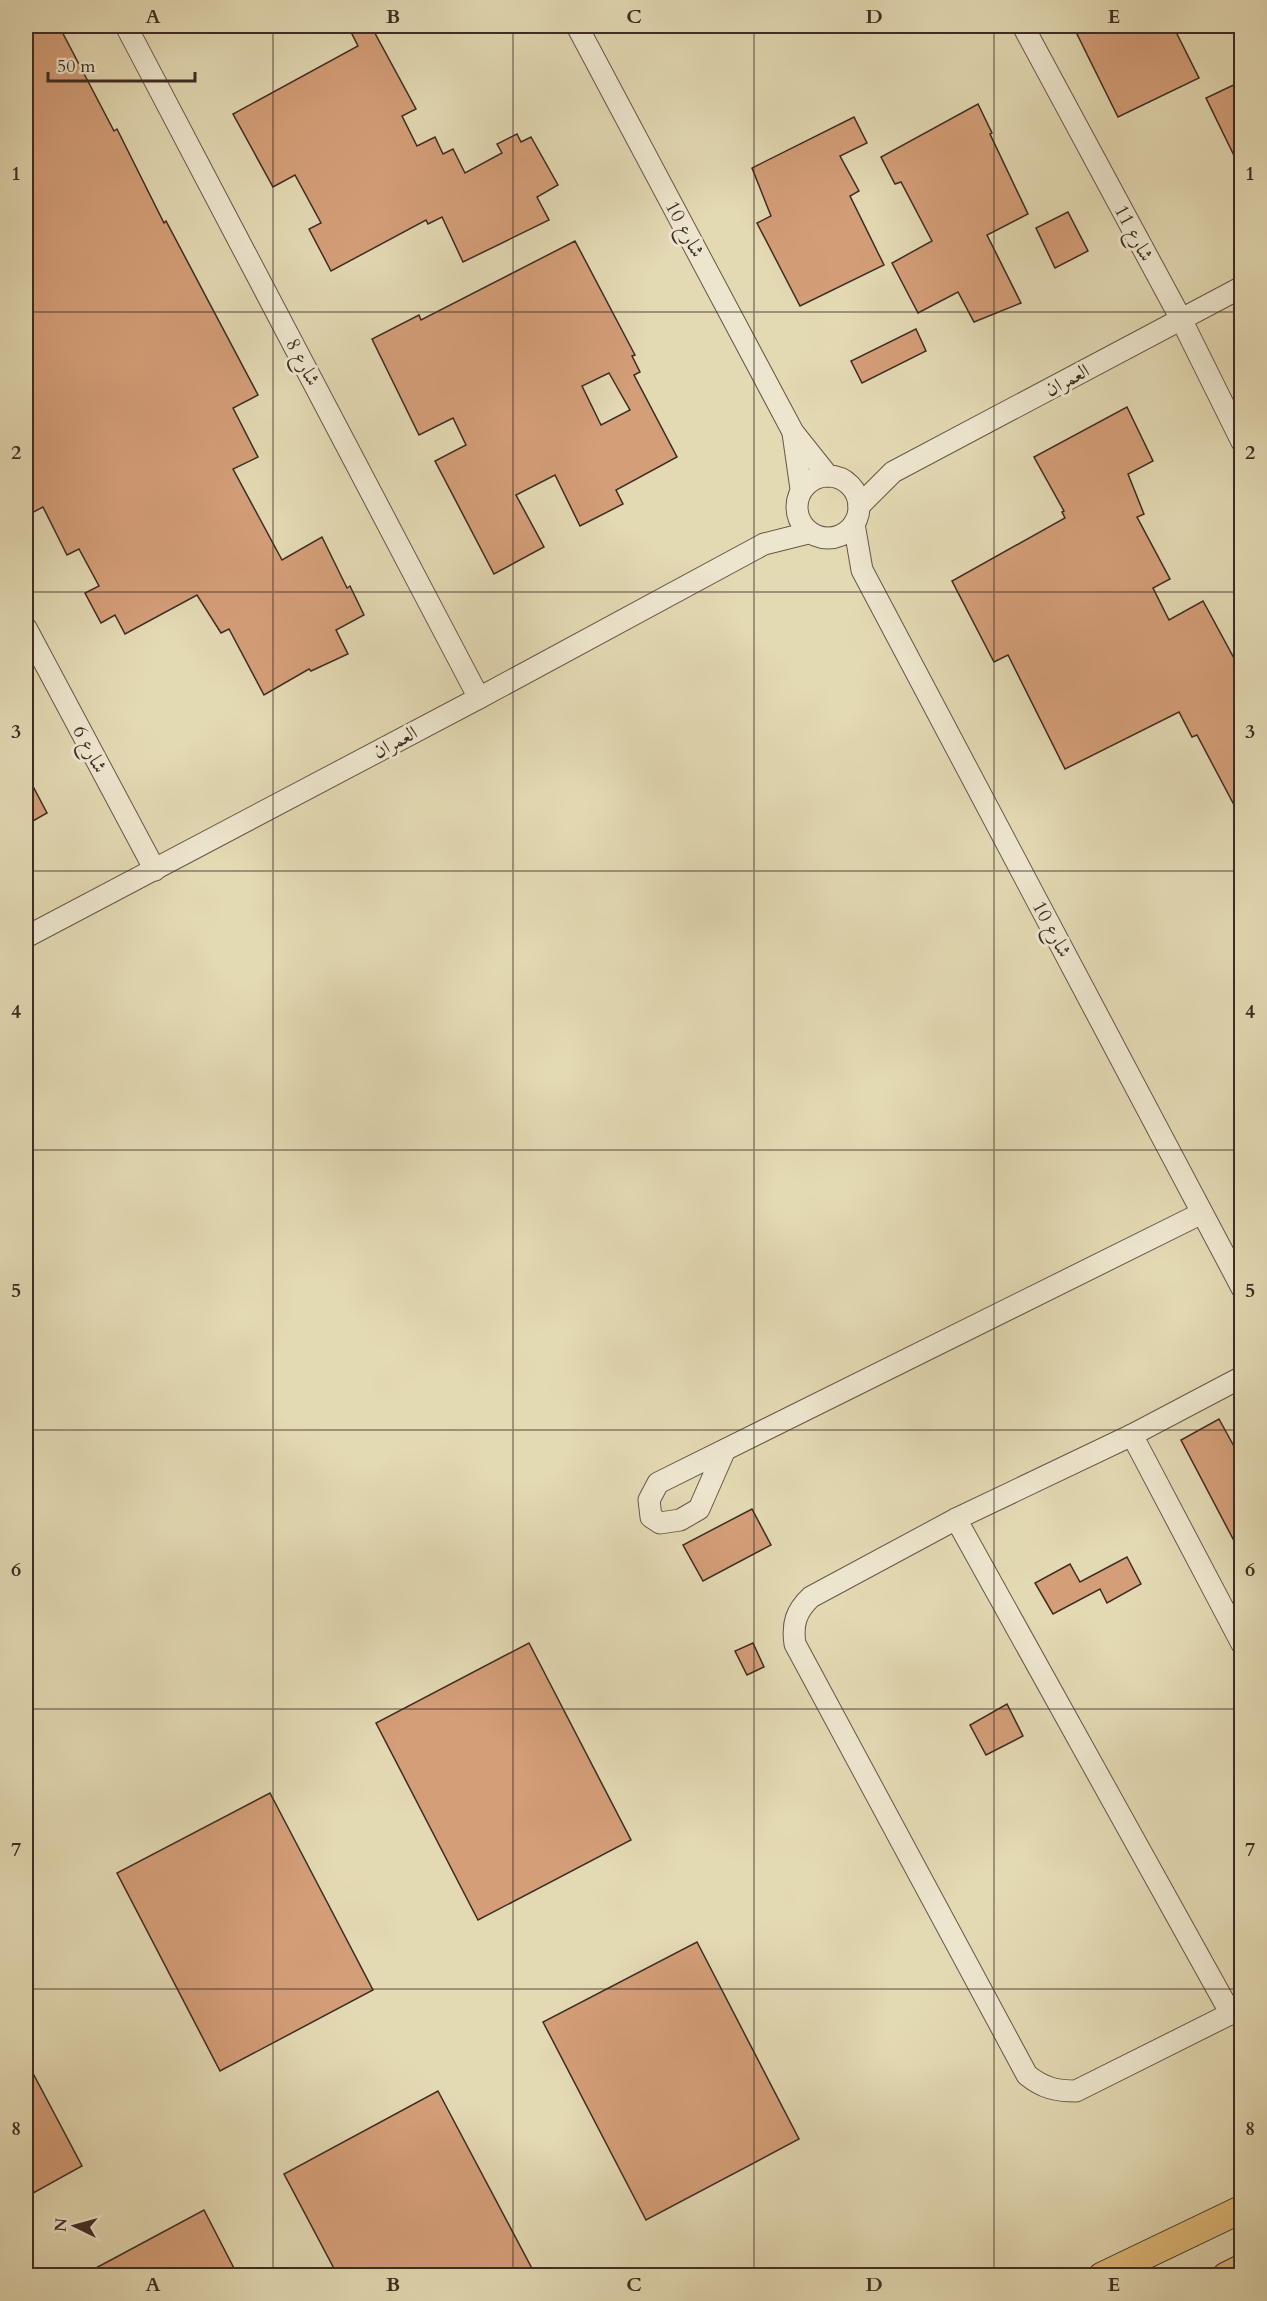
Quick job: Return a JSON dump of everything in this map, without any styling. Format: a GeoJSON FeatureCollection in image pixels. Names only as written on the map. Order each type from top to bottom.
{"type":"FeatureCollection","features":[{"type":"Feature","properties":{"kind":"main road"},"geometry":{"type":"LineString","coordinates":[[1102,2276],[1242,2209]]}},
{"type":"Feature","properties":{"kind":"main road"},"geometry":{"type":"LineString","coordinates":[[1226,2276],[1242,2268]]}},
{"type":"Feature","properties":{"kind":"street","name":"شارع 8"},"geometry":{"type":"LineString","coordinates":[[126,26],[479,698]]}},
{"type":"Feature","properties":{"kind":"street","name":"شارع 10"},"geometry":{"type":"LineString","coordinates":[[577,26],[793,432],[836,478]]}},
{"type":"Feature","properties":{"kind":"street","name":"شارع 11"},"geometry":{"type":"LineString","coordinates":[[1023,26],[1181,319],[1242,442]]}},
{"type":"Feature","properties":{"kind":"street","name":"العمران"},"geometry":{"type":"LineString","coordinates":[[836,478],[893,472],[1242,287]]}},
{"type":"Feature","properties":{"kind":"street","name":"شارع 10"},"geometry":{"type":"LineString","coordinates":[[793,432],[799,498]]}},
{"type":"Feature","properties":{"kind":"street","name":"العمران"},"geometry":{"type":"LineString","coordinates":[[857,515],[893,472]]}},
{"type":"Feature","properties":{"kind":"street"},"geometry":{"type":"LineString","coordinates":[[836,478],[857,496],[857,515],[847,532],[837,537],[817,536],[801,525],[797,516],[799,498],[813,479],[836,478]]}},
{"type":"Feature","properties":{"kind":"street","name":"العمران"},"geometry":{"type":"LineString","coordinates":[[764,544],[799,498]]}},
{"type":"Feature","properties":{"kind":"street","name":"شارع 10"},"geometry":{"type":"LineString","coordinates":[[857,515],[862,570],[1242,1288]]}},
{"type":"Feature","properties":{"kind":"street","name":"العمران"},"geometry":{"type":"LineString","coordinates":[[26,937],[479,698],[764,544],[817,536]]}},
{"type":"Feature","properties":{"kind":"street","name":"شارع 10"},"geometry":{"type":"LineString","coordinates":[[817,536],[862,570]]}},
{"type":"Feature","properties":{"kind":"street","name":"شارع 6"},"geometry":{"type":"LineString","coordinates":[[26,628],[155,870]]}},
{"type":"Feature","properties":{"kind":"street"},"geometry":{"type":"LineString","coordinates":[[724,1452],[1202,1213]]}},
{"type":"Feature","properties":{"kind":"street"},"geometry":{"type":"LineString","coordinates":[[956,1519],[1236,2011],[1076,2091],[1058,2091],[1041,2086],[1027,2075],[795,1644],[793,1631],[795,1618],[801,1606],[811,1597],[956,1519],[1132,1435],[1242,1377]]}},
{"type":"Feature","properties":{"kind":"street"},"geometry":{"type":"LineString","coordinates":[[1132,1435],[1242,1644]]}},
{"type":"Feature","properties":{"kind":"building"},"geometry":{"type":"Polygon","coordinates":[[[26,26],[59,26],[114,131],[117,129],[164,223],[166,221],[258,395],[233,408],[258,457],[233,469],[282,560],[322,537],[347,588],[350,586],[364,615],[336,630],[348,654],[311,671],[309,669],[264,695],[229,629],[221,633],[197,595],[125,634],[115,615],[101,623],[85,593],[99,586],[79,549],[67,555],[43,507],[26,516],[26,26]]]}},
{"type":"Feature","properties":{"kind":"building"},"geometry":{"type":"Polygon","coordinates":[[[358,26],[371,26],[416,109],[402,116],[417,146],[435,137],[443,154],[453,149],[465,173],[502,153],[497,144],[517,134],[521,142],[531,137],[558,185],[537,197],[549,220],[463,262],[442,217],[428,224],[426,220],[331,271],[309,229],[321,223],[295,175],[273,187],[233,114],[358,46],[350,30],[358,26]]]}},
{"type":"Feature","properties":{"kind":"building"},"geometry":{"type":"Polygon","coordinates":[[[1073,26],[1173,26],[1199,78],[1118,117],[1073,26]]]}},
{"type":"Feature","properties":{"kind":"building"},"geometry":{"type":"Polygon","coordinates":[[[1242,81],[1242,172],[1206,98],[1242,81]]]}},
{"type":"Feature","properties":{"kind":"building"},"geometry":{"type":"Polygon","coordinates":[[[978,104],[1028,214],[987,235],[1021,303],[974,322],[958,292],[918,313],[892,263],[932,241],[901,182],[895,184],[881,157],[978,104]]]}},
{"type":"Feature","properties":{"kind":"building"},"geometry":{"type":"Polygon","coordinates":[[[854,117],[867,143],[840,156],[859,191],[850,196],[884,265],[800,306],[757,223],[771,216],[752,168],[854,117]]]}},
{"type":"Feature","properties":{"kind":"building"},"geometry":{"type":"Polygon","coordinates":[[[1068,212],[1088,251],[1055,268],[1036,228],[1068,212]]]}},
{"type":"Feature","properties":{"kind":"building"},"geometry":{"type":"Polygon","coordinates":[[[575,241],[635,355],[632,356],[640,372],[634,375],[677,457],[616,490],[623,504],[580,526],[555,475],[516,495],[544,547],[494,574],[435,461],[466,445],[453,418],[419,435],[372,339],[419,315],[421,320],[575,241]],[[609,373],[582,386],[601,425],[630,410],[609,373]]]}},
{"type":"Feature","properties":{"kind":"building"},"geometry":{"type":"Polygon","coordinates":[[[916,329],[926,351],[862,383],[851,361],[916,329]]]}},
{"type":"Feature","properties":{"kind":"building"},"geometry":{"type":"Polygon","coordinates":[[[1127,407],[1153,461],[1128,474],[1144,514],[1137,517],[1170,579],[1153,588],[1169,620],[1203,601],[1242,673],[1242,820],[1197,735],[1192,737],[1179,712],[1065,769],[1008,655],[994,662],[952,581],[1065,518],[1062,512],[1064,511],[1034,457],[1127,407]]]}},
{"type":"Feature","properties":{"kind":"building"},"geometry":{"type":"Polygon","coordinates":[[[26,773],[47,813],[26,825],[26,773]]]}},
{"type":"Feature","properties":{"kind":"building"},"geometry":{"type":"Polygon","coordinates":[[[1219,1419],[1242,1461],[1242,1556],[1181,1440],[1219,1419]]]}},
{"type":"Feature","properties":{"kind":"building"},"geometry":{"type":"Polygon","coordinates":[[[752,1509],[771,1545],[703,1581],[683,1545],[752,1509]]]}},
{"type":"Feature","properties":{"kind":"building"},"geometry":{"type":"Polygon","coordinates":[[[1127,1557],[1141,1584],[1107,1603],[1100,1589],[1053,1614],[1035,1583],[1070,1564],[1080,1582],[1127,1557]]]}},
{"type":"Feature","properties":{"kind":"building"},"geometry":{"type":"Polygon","coordinates":[[[529,1643],[631,1840],[478,1920],[376,1723],[529,1643]]]}},
{"type":"Feature","properties":{"kind":"building"},"geometry":{"type":"Polygon","coordinates":[[[753,1643],[764,1667],[747,1675],[735,1651],[753,1643]]]}},
{"type":"Feature","properties":{"kind":"building"},"geometry":{"type":"Polygon","coordinates":[[[1007,1704],[1023,1736],[986,1755],[970,1725],[1007,1704]]]}},
{"type":"Feature","properties":{"kind":"building"},"geometry":{"type":"Polygon","coordinates":[[[270,1793],[373,1990],[220,2071],[117,1873],[270,1793]]]}},
{"type":"Feature","properties":{"kind":"building"},"geometry":{"type":"Polygon","coordinates":[[[697,1942],[799,2139],[646,2220],[543,2022],[697,1942]]]}},
{"type":"Feature","properties":{"kind":"building"},"geometry":{"type":"Polygon","coordinates":[[[26,2060],[82,2166],[26,2197],[26,2060]]]}},
{"type":"Feature","properties":{"kind":"building"},"geometry":{"type":"Polygon","coordinates":[[[438,2091],[536,2276],[338,2276],[284,2174],[438,2091]]]}},
{"type":"Feature","properties":{"kind":"building"},"geometry":{"type":"Polygon","coordinates":[[[204,2210],[238,2276],[81,2276],[204,2210]]]}}]}
